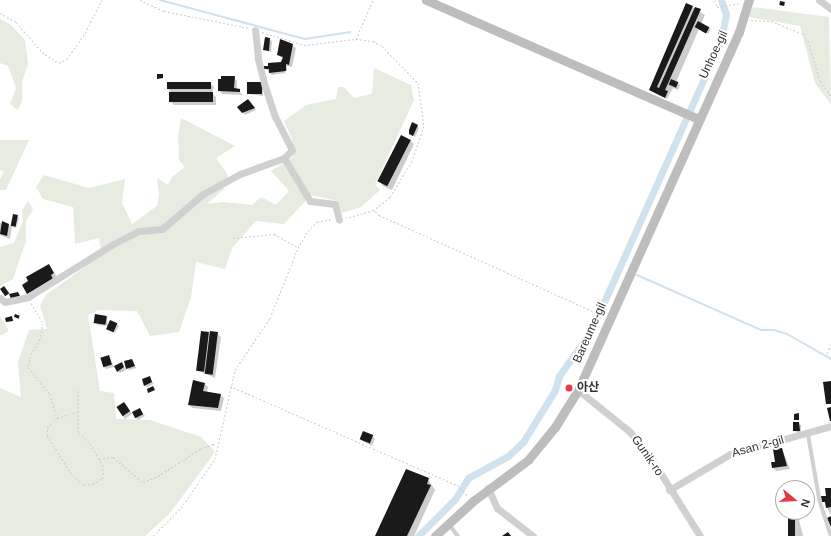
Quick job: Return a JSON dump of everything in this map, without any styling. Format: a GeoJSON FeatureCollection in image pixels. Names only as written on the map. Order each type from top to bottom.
{"type":"FeatureCollection","features":[{"type":"Feature","properties":{"kind":"street"},"geometry":{"type":"LineString","coordinates":[[426,0],[696,118]]}},
{"type":"Feature","properties":{"kind":"street","name":"Unhoe-gil"},"geometry":{"type":"LineString","coordinates":[[696,118],[742,20],[748,0]]}},
{"type":"Feature","properties":{"kind":"street"},"geometry":{"type":"LineString","coordinates":[[819,0],[831,9]]}},
{"type":"Feature","properties":{"kind":"street"},"geometry":{"type":"LineString","coordinates":[[2,301],[28,297],[113,244],[139,231],[162,229],[203,194],[240,174],[284,158],[292,150],[275,117],[265,87],[258,58],[255,30]]}},
{"type":"Feature","properties":{"kind":"street","name":"Bareume-gil"},"geometry":{"type":"LineString","coordinates":[[435,536],[488,488],[528,460],[542,445],[578,390],[696,118]]}},
{"type":"Feature","properties":{"kind":"street"},"geometry":{"type":"LineString","coordinates":[[284,158],[310,201],[335,204],[339,220]]}},
{"type":"Feature","properties":{"kind":"street","name":"Gunik-ro"},"geometry":{"type":"LineString","coordinates":[[578,390],[630,432],[651,458],[669,490],[700,536]]}},
{"type":"Feature","properties":{"kind":"street","name":"Asan 2-gil"},"geometry":{"type":"LineString","coordinates":[[669,490],[730,454],[831,426]]}},
{"type":"Feature","properties":{"kind":"street"},"geometry":{"type":"LineString","coordinates":[[488,488],[497,508],[533,536]]}},
{"type":"Feature","properties":{"kind":"lane"},"geometry":{"type":"LineString","coordinates":[[808,432],[820,501],[831,535]]}},
{"type":"Feature","properties":{"kind":"lane"},"geometry":{"type":"LineString","coordinates":[[449,523],[458,536]]}},
{"type":"Feature","properties":{"kind":"path"},"geometry":{"type":"LineString","coordinates":[[0,13],[16,22],[42,52],[59,63],[67,60],[85,33],[102,0]]}},
{"type":"Feature","properties":{"kind":"path"},"geometry":{"type":"LineString","coordinates":[[140,0],[164,11],[255,30],[304,45],[356,39],[373,42],[382,46],[418,83],[424,126],[412,161],[390,196],[374,210],[339,220],[317,222],[308,231],[298,248],[270,318],[235,370],[229,386],[226,415],[215,460],[181,508],[153,536]]}},
{"type":"Feature","properties":{"kind":"path"},"geometry":{"type":"LineString","coordinates":[[356,39],[373,0]]}},
{"type":"Feature","properties":{"kind":"path"},"geometry":{"type":"LineString","coordinates":[[715,0],[717,7],[733,3]]}},
{"type":"Feature","properties":{"kind":"path"},"geometry":{"type":"LineString","coordinates":[[742,20],[771,21],[803,34],[808,41],[820,81],[831,96]]}},
{"type":"Feature","properties":{"kind":"path"},"geometry":{"type":"LineString","coordinates":[[374,210],[379,215],[604,316]]}},
{"type":"Feature","properties":{"kind":"path"},"geometry":{"type":"LineString","coordinates":[[233,238],[274,234],[298,248]]}},
{"type":"Feature","properties":{"kind":"path"},"geometry":{"type":"LineString","coordinates":[[28,297],[43,323],[40,339],[30,356],[28,367],[50,394],[57,418]]}},
{"type":"Feature","properties":{"kind":"path"},"geometry":{"type":"LineString","coordinates":[[826,353],[831,344]]}},
{"type":"Feature","properties":{"kind":"path"},"geometry":{"type":"LineString","coordinates":[[229,386],[457,485],[467,495]]}},
{"type":"Feature","properties":{"kind":"path"},"geometry":{"type":"LineString","coordinates":[[77,412],[57,418],[48,426],[47,434],[70,472],[84,485],[92,484],[103,478],[103,466],[89,442],[78,432],[78,389]]}},
{"type":"Feature","properties":{"kind":"path"},"geometry":{"type":"LineString","coordinates":[[99,459],[113,457],[143,482],[158,476],[200,449],[213,444],[218,446]]}},
{"type":"Feature","properties":{"kind":"shaded area"},"geometry":{"type":"Polygon","coordinates":[[[752,7],[829,17],[831,105],[815,83],[800,26],[749,17],[752,7]]]}},
{"type":"Feature","properties":{"kind":"shaded area"},"geometry":{"type":"Polygon","coordinates":[[[0,19],[11,25],[25,40],[28,64],[22,82],[22,101],[18,110],[10,104],[16,88],[8,66],[0,63],[0,19]]]}},
{"type":"Feature","properties":{"kind":"shaded area"},"geometry":{"type":"Polygon","coordinates":[[[374,68],[411,85],[414,100],[375,184],[380,190],[361,207],[342,213],[338,201],[311,195],[284,224],[256,221],[232,248],[225,269],[196,262],[191,297],[179,332],[150,336],[137,311],[98,310],[88,315],[100,391],[114,393],[116,419],[150,420],[201,437],[215,452],[170,513],[145,536],[0,536],[0,388],[21,397],[18,362],[29,330],[47,329],[40,306],[46,295],[96,259],[101,251],[99,238],[75,244],[73,207],[43,199],[36,187],[44,175],[89,188],[125,179],[122,203],[132,224],[157,206],[159,194],[157,178],[168,185],[172,177],[185,167],[179,160],[178,135],[181,118],[235,146],[216,158],[228,175],[224,189],[207,204],[223,202],[252,205],[261,197],[276,205],[289,191],[271,171],[293,157],[292,139],[284,121],[306,105],[336,99],[338,87],[344,87],[354,98],[372,94],[374,68]]]}},
{"type":"Feature","properties":{"kind":"shaded area"},"geometry":{"type":"Polygon","coordinates":[[[0,140],[29,140],[6,190],[0,190],[0,179],[4,172],[0,170],[0,140]]]}},
{"type":"Feature","properties":{"kind":"shaded area"},"geometry":{"type":"Polygon","coordinates":[[[28,201],[33,209],[26,222],[26,241],[13,279],[0,286],[0,247],[14,243],[23,221],[22,210],[28,201]]]}},
{"type":"Feature","properties":{"kind":"shaded area"},"geometry":{"type":"Polygon","coordinates":[[[0,316],[9,331],[2,335],[0,335],[0,316]]]}},
{"type":"Feature","properties":{"kind":"building"},"geometry":{"type":"Polygon","coordinates":[[[780,1],[785,2],[784,6],[779,5],[780,1]]]}},
{"type":"Feature","properties":{"kind":"building"},"geometry":{"type":"Polygon","coordinates":[[[686,3],[693,6],[657,87],[659,88],[695,7],[701,9],[665,90],[668,91],[665,98],[649,90],[686,3]]]}},
{"type":"Feature","properties":{"kind":"building"},"geometry":{"type":"Polygon","coordinates":[[[698,21],[709,27],[706,33],[695,27],[698,21]]]}},
{"type":"Feature","properties":{"kind":"building"},"geometry":{"type":"Polygon","coordinates":[[[265,37],[270,38],[269,51],[263,50],[265,37]]]}},
{"type":"Feature","properties":{"kind":"building"},"geometry":{"type":"Polygon","coordinates":[[[280,39],[293,44],[289,65],[286,64],[286,71],[269,73],[269,69],[264,69],[264,66],[268,66],[268,63],[281,62],[283,57],[277,55],[280,39]]]}},
{"type":"Feature","properties":{"kind":"building"},"geometry":{"type":"Polygon","coordinates":[[[157,74],[163,74],[163,78],[157,79],[157,74]]]}},
{"type":"Feature","properties":{"kind":"building"},"geometry":{"type":"Polygon","coordinates":[[[221,76],[235,76],[234,88],[240,89],[240,92],[218,91],[218,79],[221,79],[221,76]]]}},
{"type":"Feature","properties":{"kind":"building"},"geometry":{"type":"Polygon","coordinates":[[[671,79],[678,82],[676,88],[669,85],[671,79]]]}},
{"type":"Feature","properties":{"kind":"building"},"geometry":{"type":"Polygon","coordinates":[[[167,82],[211,82],[211,89],[167,89],[167,82]]]}},
{"type":"Feature","properties":{"kind":"building"},"geometry":{"type":"Polygon","coordinates":[[[247,82],[262,82],[262,94],[247,94],[247,82]]]}},
{"type":"Feature","properties":{"kind":"building"},"geometry":{"type":"Polygon","coordinates":[[[169,92],[213,92],[213,102],[169,102],[169,92]]]}},
{"type":"Feature","properties":{"kind":"building"},"geometry":{"type":"Polygon","coordinates":[[[248,99],[255,108],[242,113],[237,107],[248,99]]]}},
{"type":"Feature","properties":{"kind":"building"},"geometry":{"type":"Polygon","coordinates":[[[412,122],[418,125],[413,136],[409,134],[412,122]]]}},
{"type":"Feature","properties":{"kind":"building"},"geometry":{"type":"Polygon","coordinates":[[[401,135],[411,140],[387,186],[377,181],[401,135]]]}},
{"type":"Feature","properties":{"kind":"building"},"geometry":{"type":"Polygon","coordinates":[[[13,214],[18,215],[16,227],[11,226],[13,214]]]}},
{"type":"Feature","properties":{"kind":"building"},"geometry":{"type":"Polygon","coordinates":[[[2,221],[9,224],[7,236],[0,234],[2,221]]]}},
{"type":"Feature","properties":{"kind":"building"},"geometry":{"type":"Polygon","coordinates":[[[49,264],[54,273],[51,275],[53,279],[27,294],[22,285],[28,281],[26,277],[49,264]]]}},
{"type":"Feature","properties":{"kind":"building"},"geometry":{"type":"Polygon","coordinates":[[[4,286],[9,293],[5,296],[0,289],[4,286]]]}},
{"type":"Feature","properties":{"kind":"building"},"geometry":{"type":"Polygon","coordinates":[[[18,292],[20,296],[11,299],[9,294],[18,292]]]}},
{"type":"Feature","properties":{"kind":"building"},"geometry":{"type":"Polygon","coordinates":[[[15,314],[20,316],[19,319],[14,317],[15,314]]]}},
{"type":"Feature","properties":{"kind":"building"},"geometry":{"type":"Polygon","coordinates":[[[95,314],[107,316],[105,325],[94,323],[95,314]]]}},
{"type":"Feature","properties":{"kind":"building"},"geometry":{"type":"Polygon","coordinates":[[[12,316],[13,321],[6,322],[5,318],[12,316]]]}},
{"type":"Feature","properties":{"kind":"building"},"geometry":{"type":"Polygon","coordinates":[[[110,320],[117,323],[113,332],[106,329],[110,320]]]}},
{"type":"Feature","properties":{"kind":"building"},"geometry":{"type":"Polygon","coordinates":[[[201,331],[209,332],[204,372],[196,371],[201,331]]]}},
{"type":"Feature","properties":{"kind":"building"},"geometry":{"type":"Polygon","coordinates":[[[210,331],[218,332],[213,375],[205,374],[210,331]]]}},
{"type":"Feature","properties":{"kind":"building"},"geometry":{"type":"Polygon","coordinates":[[[109,355],[112,365],[103,367],[100,358],[109,355]]]}},
{"type":"Feature","properties":{"kind":"building"},"geometry":{"type":"Polygon","coordinates":[[[132,359],[135,366],[126,369],[124,361],[132,359]]]}},
{"type":"Feature","properties":{"kind":"building"},"geometry":{"type":"Polygon","coordinates":[[[122,362],[124,367],[117,372],[114,366],[122,362]]]}},
{"type":"Feature","properties":{"kind":"building"},"geometry":{"type":"Polygon","coordinates":[[[150,376],[152,382],[144,386],[142,379],[150,376]]]}},
{"type":"Feature","properties":{"kind":"building"},"geometry":{"type":"Polygon","coordinates":[[[193,380],[205,383],[203,391],[221,394],[218,408],[188,405],[193,380]]]}},
{"type":"Feature","properties":{"kind":"building"},"geometry":{"type":"Polygon","coordinates":[[[831,381],[831,404],[826,404],[823,382],[831,381]]]}},
{"type":"Feature","properties":{"kind":"building"},"geometry":{"type":"Polygon","coordinates":[[[153,386],[155,390],[148,393],[147,389],[153,386]]]}},
{"type":"Feature","properties":{"kind":"building"},"geometry":{"type":"Polygon","coordinates":[[[124,402],[130,411],[123,416],[117,407],[124,402]]]}},
{"type":"Feature","properties":{"kind":"building"},"geometry":{"type":"Polygon","coordinates":[[[831,407],[831,421],[830,421],[827,408],[831,407]]]}},
{"type":"Feature","properties":{"kind":"building"},"geometry":{"type":"Polygon","coordinates":[[[140,408],[143,414],[135,418],[132,412],[140,408]]]}},
{"type":"Feature","properties":{"kind":"building"},"geometry":{"type":"Polygon","coordinates":[[[799,413],[799,420],[794,420],[794,414],[799,413]]]}},
{"type":"Feature","properties":{"kind":"building"},"geometry":{"type":"Polygon","coordinates":[[[793,422],[799,422],[800,431],[793,431],[793,422]]]}},
{"type":"Feature","properties":{"kind":"building"},"geometry":{"type":"Polygon","coordinates":[[[363,431],[373,435],[370,443],[360,439],[363,431]]]}},
{"type":"Feature","properties":{"kind":"building"},"geometry":{"type":"Polygon","coordinates":[[[782,448],[787,466],[772,468],[771,462],[775,462],[773,449],[782,448]]]}},
{"type":"Feature","properties":{"kind":"building"},"geometry":{"type":"Polygon","coordinates":[[[406,469],[429,478],[427,484],[431,485],[407,536],[375,536],[406,469]]]}},
{"type":"Feature","properties":{"kind":"building"},"geometry":{"type":"Polygon","coordinates":[[[825,488],[831,488],[831,507],[826,508],[825,502],[822,502],[821,496],[826,496],[825,488]]]}},
{"type":"Feature","properties":{"kind":"building"},"geometry":{"type":"Polygon","coordinates":[[[831,516],[831,527],[827,518],[831,516]]]}},
{"type":"Feature","properties":{"kind":"building"},"geometry":{"type":"Polygon","coordinates":[[[788,520],[795,520],[795,536],[788,536],[788,520]]]}},
{"type":"Feature","properties":{"kind":"building"},"geometry":{"type":"Polygon","coordinates":[[[508,532],[511,536],[502,536],[508,532]]]}},
{"type":"Feature","properties":{"kind":"waterway"},"geometry":{"type":"LineString","coordinates":[[160,0],[305,39],[350,32]]}},
{"type":"Feature","properties":{"kind":"waterway"},"geometry":{"type":"LineString","coordinates":[[418,536],[455,499],[468,478],[508,456],[523,442],[555,390],[559,376],[591,331],[721,40],[726,14],[721,0]]}},
{"type":"Feature","properties":{"kind":"waterway"},"geometry":{"type":"LineString","coordinates":[[637,275],[761,330],[774,330],[787,334],[831,359]]}},
{"type":"Feature","properties":{"kind":"place","name":"아산"},"geometry":{"type":"Point","coordinates":[569,388]}}]}
